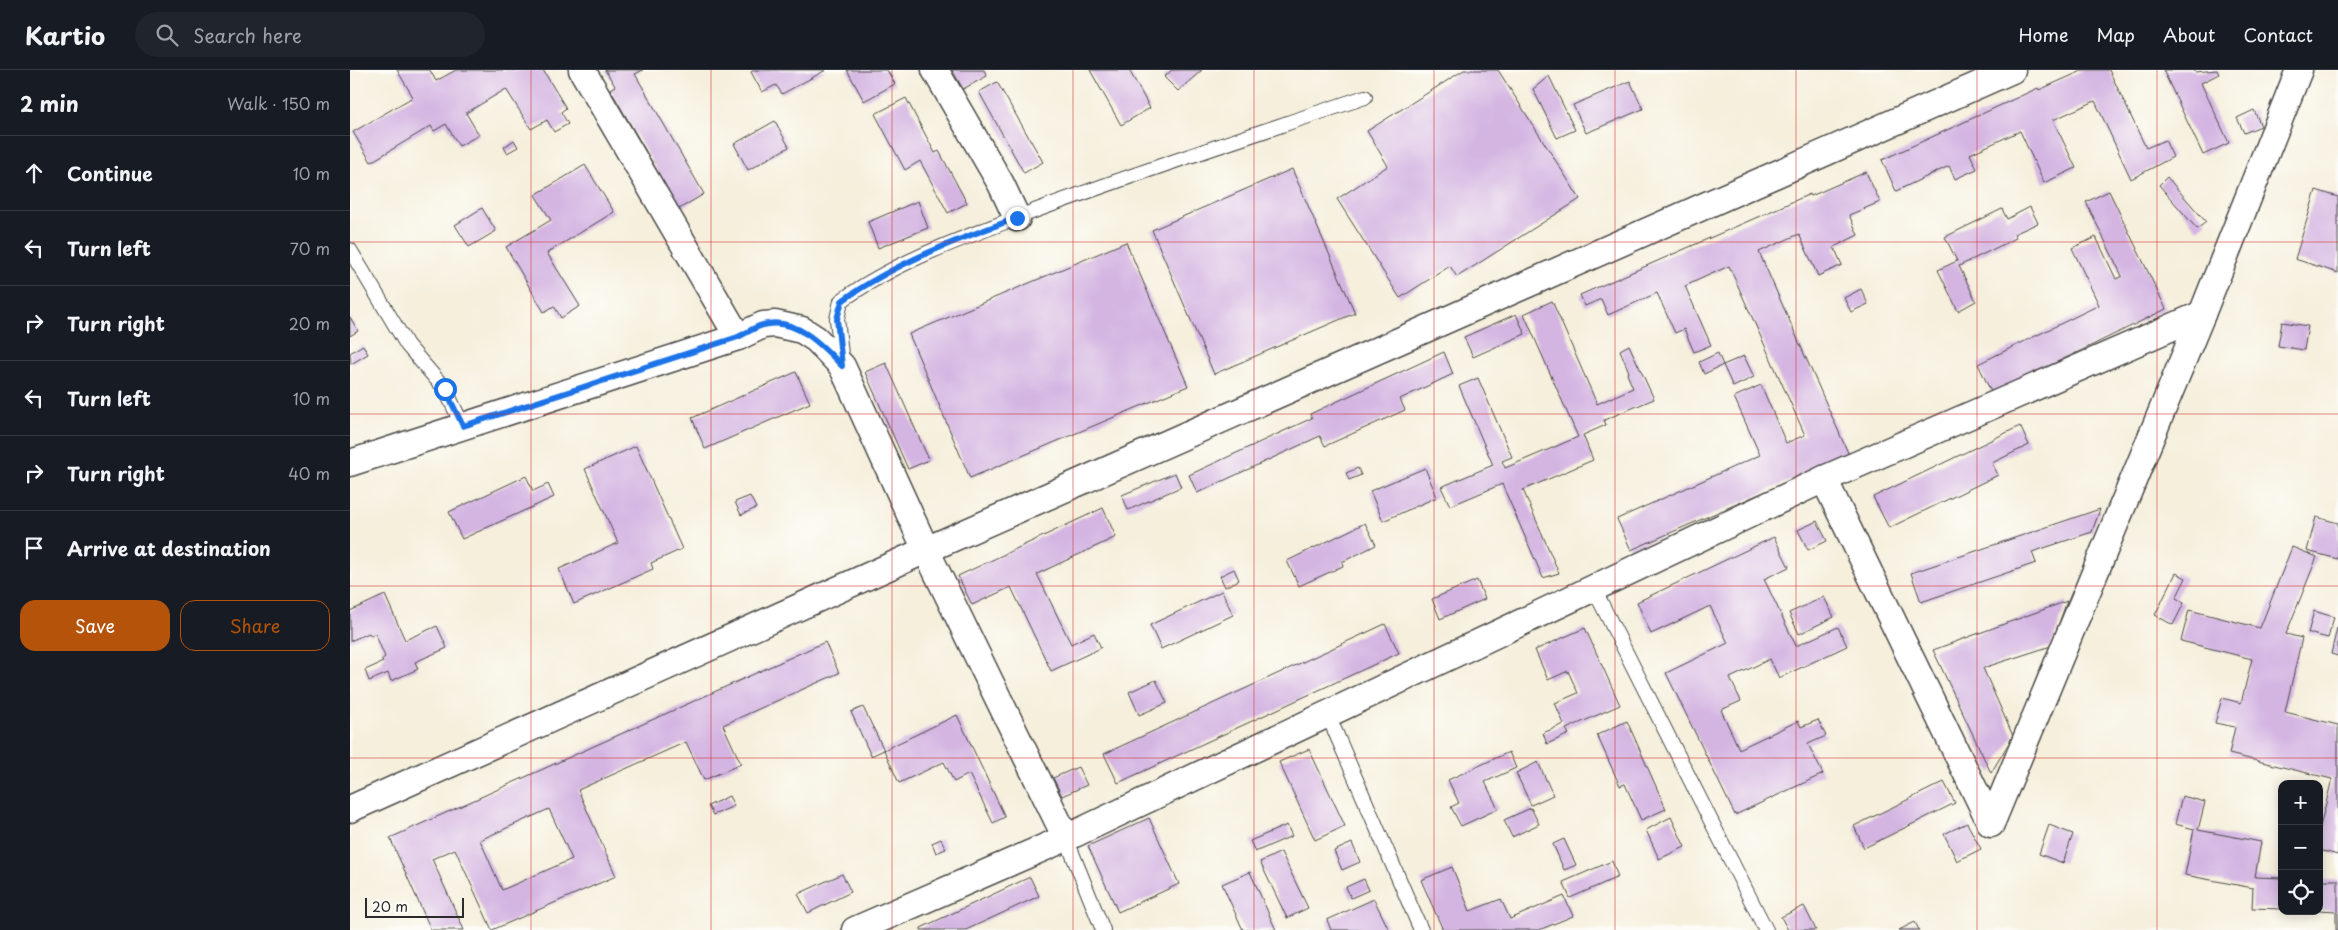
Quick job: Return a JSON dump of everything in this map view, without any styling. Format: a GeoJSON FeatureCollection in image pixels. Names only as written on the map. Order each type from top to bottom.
{"type":"FeatureCollection","features":[{"type":"Feature","properties":{"kind":"street"},"geometry":{"type":"LineString","coordinates":[[582,70],[738,337]]}},
{"type":"Feature","properties":{"kind":"street"},"geometry":{"type":"LineString","coordinates":[[934,70],[1001,184],[1017,218]]}},
{"type":"Feature","properties":{"kind":"street"},"geometry":{"type":"LineString","coordinates":[[350,809],[926,550],[2012,70]]}},
{"type":"Feature","properties":{"kind":"street"},"geometry":{"type":"LineString","coordinates":[[1824,479],[1991,824],[2202,314],[2300,70]]}},
{"type":"Feature","properties":{"kind":"street"},"geometry":{"type":"LineString","coordinates":[[855,930],[1066,838],[1824,479],[2202,314]]}},
{"type":"Feature","properties":{"kind":"street"},"geometry":{"type":"LineString","coordinates":[[350,463],[738,337],[763,325],[775,324],[802,330],[816,339],[842,366],[926,550],[1066,838]]}},
{"type":"Feature","properties":{"kind":"lane"},"geometry":{"type":"LineString","coordinates":[[842,366],[837,319],[842,301],[860,288],[957,240],[1089,190],[1365,97]]}},
{"type":"Feature","properties":{"kind":"lane"},"geometry":{"type":"LineString","coordinates":[[350,250],[407,345],[445,389],[463,426]]}},
{"type":"Feature","properties":{"kind":"lane"},"geometry":{"type":"LineString","coordinates":[[1594,588],[1766,930]]}},
{"type":"Feature","properties":{"kind":"lane"},"geometry":{"type":"LineString","coordinates":[[1328,715],[1421,930]]}},
{"type":"Feature","properties":{"kind":"lane"},"geometry":{"type":"LineString","coordinates":[[1066,838],[1103,930]]}},
{"type":"Feature","properties":{"kind":"building"},"geometry":{"type":"Polygon","coordinates":[[[397,70],[430,70],[436,81],[456,70],[543,70],[566,108],[561,112],[568,124],[554,132],[547,120],[531,129],[506,89],[466,113],[479,135],[459,146],[446,124],[434,131],[431,126],[371,162],[353,132],[413,97],[397,70]]]}},
{"type":"Feature","properties":{"kind":"building"},"geometry":{"type":"Polygon","coordinates":[[[605,70],[643,70],[635,74],[704,194],[679,209],[610,89],[615,86],[605,70]]]}},
{"type":"Feature","properties":{"kind":"building"},"geometry":{"type":"Polygon","coordinates":[[[754,70],[826,70],[782,94],[776,85],[762,92],[751,72],[754,70]]]}},
{"type":"Feature","properties":{"kind":"building"},"geometry":{"type":"Polygon","coordinates":[[[847,70],[887,70],[895,84],[864,101],[847,70]]]}},
{"type":"Feature","properties":{"kind":"building"},"geometry":{"type":"Polygon","coordinates":[[[952,70],[984,70],[987,76],[963,89],[952,70]]]}},
{"type":"Feature","properties":{"kind":"building"},"geometry":{"type":"Polygon","coordinates":[[[1090,70],[1129,70],[1150,108],[1121,125],[1090,70]]]}},
{"type":"Feature","properties":{"kind":"building"},"geometry":{"type":"Polygon","coordinates":[[[1172,70],[1202,70],[1178,91],[1164,77],[1172,70]]]}},
{"type":"Feature","properties":{"kind":"building"},"geometry":{"type":"Polygon","coordinates":[[[1464,70],[1498,70],[1580,199],[1457,277],[1450,266],[1400,298],[1337,199],[1388,166],[1367,131],[1464,70]]]}},
{"type":"Feature","properties":{"kind":"building"},"geometry":{"type":"Polygon","coordinates":[[[2084,70],[2109,70],[2146,148],[2165,140],[2173,157],[2131,179],[2095,101],[2053,120],[2076,168],[2044,183],[2020,131],[1970,154],[1977,169],[1955,179],[1949,166],[1896,191],[1882,160],[2038,88],[2039,90],[2084,70]]]}},
{"type":"Feature","properties":{"kind":"building"},"geometry":{"type":"Polygon","coordinates":[[[2163,70],[2194,70],[2195,72],[2217,70],[2219,74],[2201,83],[2229,143],[2203,155],[2163,70]]]}},
{"type":"Feature","properties":{"kind":"building"},"geometry":{"type":"Polygon","coordinates":[[[1549,76],[1575,130],[1557,138],[1533,89],[1549,76]]]}},
{"type":"Feature","properties":{"kind":"building"},"geometry":{"type":"Polygon","coordinates":[[[1630,81],[1643,109],[1586,133],[1573,105],[1630,81]]]}},
{"type":"Feature","properties":{"kind":"building"},"geometry":{"type":"Polygon","coordinates":[[[997,82],[1043,162],[1024,173],[979,92],[997,82]]]}},
{"type":"Feature","properties":{"kind":"building"},"geometry":{"type":"Polygon","coordinates":[[[906,98],[935,153],[939,151],[967,203],[948,213],[920,161],[905,170],[875,114],[906,98]]]}},
{"type":"Feature","properties":{"kind":"building"},"geometry":{"type":"Polygon","coordinates":[[[2254,110],[2261,126],[2244,133],[2237,118],[2254,110]]]}},
{"type":"Feature","properties":{"kind":"building"},"geometry":{"type":"Polygon","coordinates":[[[775,121],[789,147],[748,170],[734,144],[775,121]]]}},
{"type":"Feature","properties":{"kind":"building"},"geometry":{"type":"Polygon","coordinates":[[[514,140],[518,147],[507,153],[504,147],[514,140]]]}},
{"type":"Feature","properties":{"kind":"building"},"geometry":{"type":"Polygon","coordinates":[[[585,165],[614,212],[547,253],[580,306],[561,318],[554,306],[544,312],[506,247],[551,220],[535,195],[585,165]]]}},
{"type":"Feature","properties":{"kind":"building"},"geometry":{"type":"Polygon","coordinates":[[[1292,169],[1355,313],[1214,374],[1152,230],[1292,169]]]}},
{"type":"Feature","properties":{"kind":"building"},"geometry":{"type":"Polygon","coordinates":[[[1866,172],[1880,202],[1849,215],[1858,235],[1834,247],[1842,265],[1818,276],[1799,234],[1759,252],[1849,455],[1631,550],[1617,519],[1760,455],[1734,397],[1761,385],[1786,443],[1805,435],[1729,266],[1685,286],[1711,345],[1694,352],[1684,329],[1675,333],[1657,293],[1608,315],[1601,299],[1585,306],[1580,295],[1810,194],[1811,196],[1866,172]]]}},
{"type":"Feature","properties":{"kind":"building"},"geometry":{"type":"Polygon","coordinates":[[[2167,177],[2206,222],[2197,229],[2159,185],[2167,177]]]}},
{"type":"Feature","properties":{"kind":"building"},"geometry":{"type":"Polygon","coordinates":[[[2316,190],[2338,197],[2338,273],[2295,259],[2316,190]]]}},
{"type":"Feature","properties":{"kind":"building"},"geometry":{"type":"Polygon","coordinates":[[[2109,191],[2166,309],[1992,394],[1978,364],[2099,305],[2072,248],[2096,237],[2116,279],[2122,276],[2086,202],[2109,191]]]}},
{"type":"Feature","properties":{"kind":"building"},"geometry":{"type":"Polygon","coordinates":[[[918,201],[928,228],[878,248],[868,222],[918,201]]]}},
{"type":"Feature","properties":{"kind":"building"},"geometry":{"type":"Polygon","coordinates":[[[2030,207],[2038,223],[2014,234],[2016,238],[1959,266],[1976,301],[1958,311],[1938,270],[1957,261],[1945,237],[2002,209],[2007,219],[2030,207]]]}},
{"type":"Feature","properties":{"kind":"building"},"geometry":{"type":"Polygon","coordinates":[[[482,208],[496,231],[469,247],[455,225],[482,208]]]}},
{"type":"Feature","properties":{"kind":"building"},"geometry":{"type":"Polygon","coordinates":[[[1126,242],[1188,386],[970,478],[909,334],[1126,242]]]}},
{"type":"Feature","properties":{"kind":"building"},"geometry":{"type":"Polygon","coordinates":[[[1861,289],[1868,304],[1851,312],[1844,298],[1861,289]]]}},
{"type":"Feature","properties":{"kind":"building"},"geometry":{"type":"Polygon","coordinates":[[[1552,301],[1597,404],[1633,388],[1620,350],[1629,345],[1654,399],[1604,420],[1606,425],[1583,435],[1593,460],[1523,490],[1559,573],[1543,578],[1502,484],[1450,506],[1441,487],[1493,465],[1459,386],[1478,378],[1512,457],[1502,461],[1505,468],[1578,437],[1524,314],[1552,301]]]}},
{"type":"Feature","properties":{"kind":"building"},"geometry":{"type":"Polygon","coordinates":[[[1516,314],[1525,334],[1473,357],[1464,337],[1516,314]]]}},
{"type":"Feature","properties":{"kind":"building"},"geometry":{"type":"Polygon","coordinates":[[[350,317],[358,331],[350,336],[350,317]]]}},
{"type":"Feature","properties":{"kind":"building"},"geometry":{"type":"Polygon","coordinates":[[[2282,322],[2308,326],[2304,350],[2278,346],[2282,322]]]}},
{"type":"Feature","properties":{"kind":"building"},"geometry":{"type":"Polygon","coordinates":[[[363,345],[368,354],[351,364],[350,353],[363,345]]]}},
{"type":"Feature","properties":{"kind":"building"},"geometry":{"type":"Polygon","coordinates":[[[1444,352],[1453,374],[1400,399],[1405,410],[1325,446],[1320,436],[1197,493],[1189,475],[1312,418],[1310,414],[1444,352]]]}},
{"type":"Feature","properties":{"kind":"building"},"geometry":{"type":"Polygon","coordinates":[[[1718,353],[1723,365],[1704,374],[1699,362],[1718,353]]]}},
{"type":"Feature","properties":{"kind":"building"},"geometry":{"type":"Polygon","coordinates":[[[1744,356],[1754,377],[1733,387],[1723,365],[1744,356]]]}},
{"type":"Feature","properties":{"kind":"building"},"geometry":{"type":"Polygon","coordinates":[[[886,363],[929,460],[908,469],[865,372],[886,363]]]}},
{"type":"Feature","properties":{"kind":"building"},"geometry":{"type":"Polygon","coordinates":[[[796,372],[810,403],[705,449],[692,418],[796,372]]]}},
{"type":"Feature","properties":{"kind":"building"},"geometry":{"type":"Polygon","coordinates":[[[2020,426],[2029,445],[1992,463],[1998,475],[1889,528],[1873,497],[2020,426]]]}},
{"type":"Feature","properties":{"kind":"building"},"geometry":{"type":"Polygon","coordinates":[[[636,446],[682,549],[651,563],[653,569],[574,604],[559,569],[618,543],[585,469],[636,446]]]}},
{"type":"Feature","properties":{"kind":"building"},"geometry":{"type":"Polygon","coordinates":[[[1358,468],[1361,475],[1349,480],[1346,473],[1358,468]]]}},
{"type":"Feature","properties":{"kind":"building"},"geometry":{"type":"Polygon","coordinates":[[[1425,468],[1437,497],[1383,521],[1370,491],[1425,468]]]}},
{"type":"Feature","properties":{"kind":"building"},"geometry":{"type":"Polygon","coordinates":[[[1175,473],[1181,487],[1128,510],[1122,495],[1175,473]]]}},
{"type":"Feature","properties":{"kind":"building"},"geometry":{"type":"Polygon","coordinates":[[[526,476],[533,491],[548,484],[554,497],[462,539],[449,512],[526,476]]]}},
{"type":"Feature","properties":{"kind":"building"},"geometry":{"type":"Polygon","coordinates":[[[750,496],[756,508],[741,515],[735,502],[750,496]]]}},
{"type":"Feature","properties":{"kind":"building"},"geometry":{"type":"Polygon","coordinates":[[[1103,508],[1116,537],[1037,574],[1071,644],[1094,633],[1101,648],[1051,671],[1011,587],[972,605],[958,576],[1103,508]]]}},
{"type":"Feature","properties":{"kind":"building"},"geometry":{"type":"Polygon","coordinates":[[[2100,509],[2092,532],[2032,552],[2036,563],[1921,602],[1911,573],[2100,509]]]}},
{"type":"Feature","properties":{"kind":"building"},"geometry":{"type":"Polygon","coordinates":[[[2316,517],[2338,523],[2338,559],[2307,551],[2316,517]]]}},
{"type":"Feature","properties":{"kind":"building"},"geometry":{"type":"Polygon","coordinates":[[[1817,521],[1827,541],[1808,550],[1798,530],[1817,521]]]}},
{"type":"Feature","properties":{"kind":"building"},"geometry":{"type":"Polygon","coordinates":[[[1365,523],[1376,545],[1342,562],[1343,566],[1299,586],[1287,561],[1365,523]]]}},
{"type":"Feature","properties":{"kind":"building"},"geometry":{"type":"Polygon","coordinates":[[[1774,537],[1789,567],[1764,579],[1796,646],[1838,627],[1847,646],[1779,678],[1770,659],[1730,678],[1741,701],[1721,710],[1739,749],[1798,721],[1801,727],[1818,720],[1826,736],[1808,744],[1823,774],[1735,815],[1666,673],[1728,643],[1710,606],[1651,634],[1637,602],[1774,537]]]}},
{"type":"Feature","properties":{"kind":"building"},"geometry":{"type":"Polygon","coordinates":[[[2292,547],[2317,557],[2286,634],[2302,638],[2285,712],[2338,725],[2338,855],[2323,851],[2323,815],[2332,779],[2229,754],[2235,727],[2215,723],[2222,698],[2241,703],[2252,659],[2181,641],[2189,610],[2260,628],[2292,547]]]}},
{"type":"Feature","properties":{"kind":"building"},"geometry":{"type":"Polygon","coordinates":[[[1234,569],[1239,580],[1225,587],[1220,576],[1234,569]]]}},
{"type":"Feature","properties":{"kind":"building"},"geometry":{"type":"Polygon","coordinates":[[[2176,573],[2186,578],[2176,598],[2184,603],[2173,625],[2155,615],[2176,573]]]}},
{"type":"Feature","properties":{"kind":"building"},"geometry":{"type":"Polygon","coordinates":[[[1477,580],[1485,599],[1440,619],[1432,599],[1477,580]]]}},
{"type":"Feature","properties":{"kind":"building"},"geometry":{"type":"Polygon","coordinates":[[[1222,591],[1233,615],[1161,649],[1150,625],[1222,591]]]}},
{"type":"Feature","properties":{"kind":"building"},"geometry":{"type":"Polygon","coordinates":[[[385,595],[405,640],[437,626],[447,648],[415,662],[418,669],[391,681],[388,673],[369,681],[365,670],[383,662],[381,660],[385,657],[375,633],[371,636],[369,633],[350,641],[350,611],[385,595]]]}},
{"type":"Feature","properties":{"kind":"building"},"geometry":{"type":"Polygon","coordinates":[[[1824,597],[1834,617],[1799,634],[1789,613],[1824,597]]]}},
{"type":"Feature","properties":{"kind":"building"},"geometry":{"type":"Polygon","coordinates":[[[2067,601],[2051,646],[1983,668],[2013,736],[1991,773],[1933,650],[2067,601]]]}},
{"type":"Feature","properties":{"kind":"building"},"geometry":{"type":"Polygon","coordinates":[[[2314,611],[2334,617],[2328,638],[2308,633],[2314,611]]]}},
{"type":"Feature","properties":{"kind":"building"},"geometry":{"type":"Polygon","coordinates":[[[1385,624],[1399,653],[1118,783],[1104,754],[1385,624]]]}},
{"type":"Feature","properties":{"kind":"building"},"geometry":{"type":"Polygon","coordinates":[[[1585,628],[1620,705],[1566,729],[1569,734],[1547,744],[1543,733],[1564,724],[1555,703],[1578,693],[1568,671],[1548,680],[1535,650],[1585,628]]]}},
{"type":"Feature","properties":{"kind":"building"},"geometry":{"type":"Polygon","coordinates":[[[2338,628],[2338,656],[2331,654],[2338,628]]]}},
{"type":"Feature","properties":{"kind":"building"},"geometry":{"type":"Polygon","coordinates":[[[825,642],[839,673],[723,725],[741,764],[704,780],[686,742],[578,790],[616,876],[492,930],[455,849],[432,859],[464,930],[431,930],[390,838],[825,642]],[[549,809],[480,840],[502,890],[572,859],[549,809]]]}},
{"type":"Feature","properties":{"kind":"building"},"geometry":{"type":"Polygon","coordinates":[[[1156,680],[1167,703],[1139,715],[1129,692],[1156,680]]]}},
{"type":"Feature","properties":{"kind":"building"},"geometry":{"type":"Polygon","coordinates":[[[863,707],[884,750],[871,756],[851,712],[863,707]]]}},
{"type":"Feature","properties":{"kind":"building"},"geometry":{"type":"Polygon","coordinates":[[[957,715],[1005,817],[993,823],[969,774],[954,782],[944,762],[899,783],[884,750],[957,715]]]}},
{"type":"Feature","properties":{"kind":"building"},"geometry":{"type":"Polygon","coordinates":[[[1627,721],[1666,809],[1641,820],[1625,784],[1620,786],[1597,735],[1627,721]]]}},
{"type":"Feature","properties":{"kind":"building"},"geometry":{"type":"Polygon","coordinates":[[[1309,749],[1345,826],[1315,840],[1279,762],[1309,749]]]}},
{"type":"Feature","properties":{"kind":"building"},"geometry":{"type":"Polygon","coordinates":[[[1509,752],[1516,768],[1485,782],[1498,809],[1461,826],[1451,807],[1459,803],[1448,780],[1509,752]]]}},
{"type":"Feature","properties":{"kind":"building"},"geometry":{"type":"Polygon","coordinates":[[[1538,762],[1553,795],[1531,805],[1516,773],[1538,762]]]}},
{"type":"Feature","properties":{"kind":"building"},"geometry":{"type":"Polygon","coordinates":[[[1078,767],[1087,785],[1062,796],[1053,778],[1078,767]]]}},
{"type":"Feature","properties":{"kind":"building"},"geometry":{"type":"Polygon","coordinates":[[[1944,782],[1955,803],[1864,848],[1854,826],[1944,782]]]}},
{"type":"Feature","properties":{"kind":"building"},"geometry":{"type":"Polygon","coordinates":[[[729,796],[734,806],[713,815],[708,806],[729,796]]]}},
{"type":"Feature","properties":{"kind":"building"},"geometry":{"type":"Polygon","coordinates":[[[2182,796],[2205,802],[2198,830],[2261,842],[2255,877],[2278,878],[2278,909],[2252,908],[2253,888],[2185,875],[2194,829],[2175,824],[2182,796]]]}},
{"type":"Feature","properties":{"kind":"building"},"geometry":{"type":"Polygon","coordinates":[[[1531,808],[1539,824],[1512,837],[1504,820],[1531,808]]]}},
{"type":"Feature","properties":{"kind":"building"},"geometry":{"type":"Polygon","coordinates":[[[1671,817],[1685,847],[1659,859],[1646,830],[1671,817]]]}},
{"type":"Feature","properties":{"kind":"building"},"geometry":{"type":"Polygon","coordinates":[[[1149,818],[1179,884],[1118,912],[1088,846],[1149,818]]]}},
{"type":"Feature","properties":{"kind":"building"},"geometry":{"type":"Polygon","coordinates":[[[1967,823],[1981,849],[1957,861],[1944,834],[1967,823]]]}},
{"type":"Feature","properties":{"kind":"building"},"geometry":{"type":"Polygon","coordinates":[[[1287,825],[1292,836],[1255,852],[1250,841],[1287,825]]]}},
{"type":"Feature","properties":{"kind":"building"},"geometry":{"type":"Polygon","coordinates":[[[2049,825],[2073,834],[2063,863],[2039,854],[2049,825]]]}},
{"type":"Feature","properties":{"kind":"building"},"geometry":{"type":"Polygon","coordinates":[[[941,839],[946,849],[936,853],[932,843],[941,839]]]}},
{"type":"Feature","properties":{"kind":"building"},"geometry":{"type":"Polygon","coordinates":[[[1564,839],[1576,865],[1564,870],[1553,844],[1564,839]]]}},
{"type":"Feature","properties":{"kind":"building"},"geometry":{"type":"Polygon","coordinates":[[[1352,843],[1360,862],[1342,870],[1334,851],[1352,843]]]}},
{"type":"Feature","properties":{"kind":"building"},"geometry":{"type":"Polygon","coordinates":[[[1281,852],[1308,908],[1287,918],[1260,862],[1281,852]]]}},
{"type":"Feature","properties":{"kind":"building"},"geometry":{"type":"Polygon","coordinates":[[[1612,861],[1618,877],[1570,898],[1563,882],[1612,861]]]}},
{"type":"Feature","properties":{"kind":"building"},"geometry":{"type":"Polygon","coordinates":[[[1452,867],[1470,911],[1501,899],[1510,919],[1564,896],[1573,916],[1539,930],[1443,930],[1421,880],[1452,867]]]}},
{"type":"Feature","properties":{"kind":"building"},"geometry":{"type":"Polygon","coordinates":[[[1250,872],[1276,930],[1243,930],[1222,884],[1250,872]]]}},
{"type":"Feature","properties":{"kind":"building"},"geometry":{"type":"Polygon","coordinates":[[[842,874],[851,892],[808,913],[798,894],[842,874]]]}},
{"type":"Feature","properties":{"kind":"building"},"geometry":{"type":"Polygon","coordinates":[[[1030,877],[1039,896],[966,930],[921,930],[921,928],[1030,877]]]}},
{"type":"Feature","properties":{"kind":"building"},"geometry":{"type":"Polygon","coordinates":[[[1364,879],[1369,890],[1351,898],[1346,887],[1364,879]]]}},
{"type":"Feature","properties":{"kind":"building"},"geometry":{"type":"Polygon","coordinates":[[[2323,880],[2338,880],[2338,930],[2336,930],[2336,911],[2323,910],[2323,880]]]}},
{"type":"Feature","properties":{"kind":"building"},"geometry":{"type":"Polygon","coordinates":[[[1374,899],[1389,930],[1331,930],[1327,920],[1374,899]]]}},
{"type":"Feature","properties":{"kind":"building"},"geometry":{"type":"Polygon","coordinates":[[[1804,906],[1816,930],[1788,930],[1781,917],[1804,906]]]}},
{"type":"Feature","properties":{"kind":"building"},"geometry":{"type":"Polygon","coordinates":[[[1915,922],[1919,930],[1899,930],[1915,922]]]}},
{"type":"Feature","properties":{"kind":"route"},"geometry":{"type":"LineString","coordinates":[[445,389],[463,426],[738,337],[763,325],[775,324],[802,330],[816,339],[842,366],[837,319],[842,301],[860,288],[957,240],[1017,218]]}}]}
